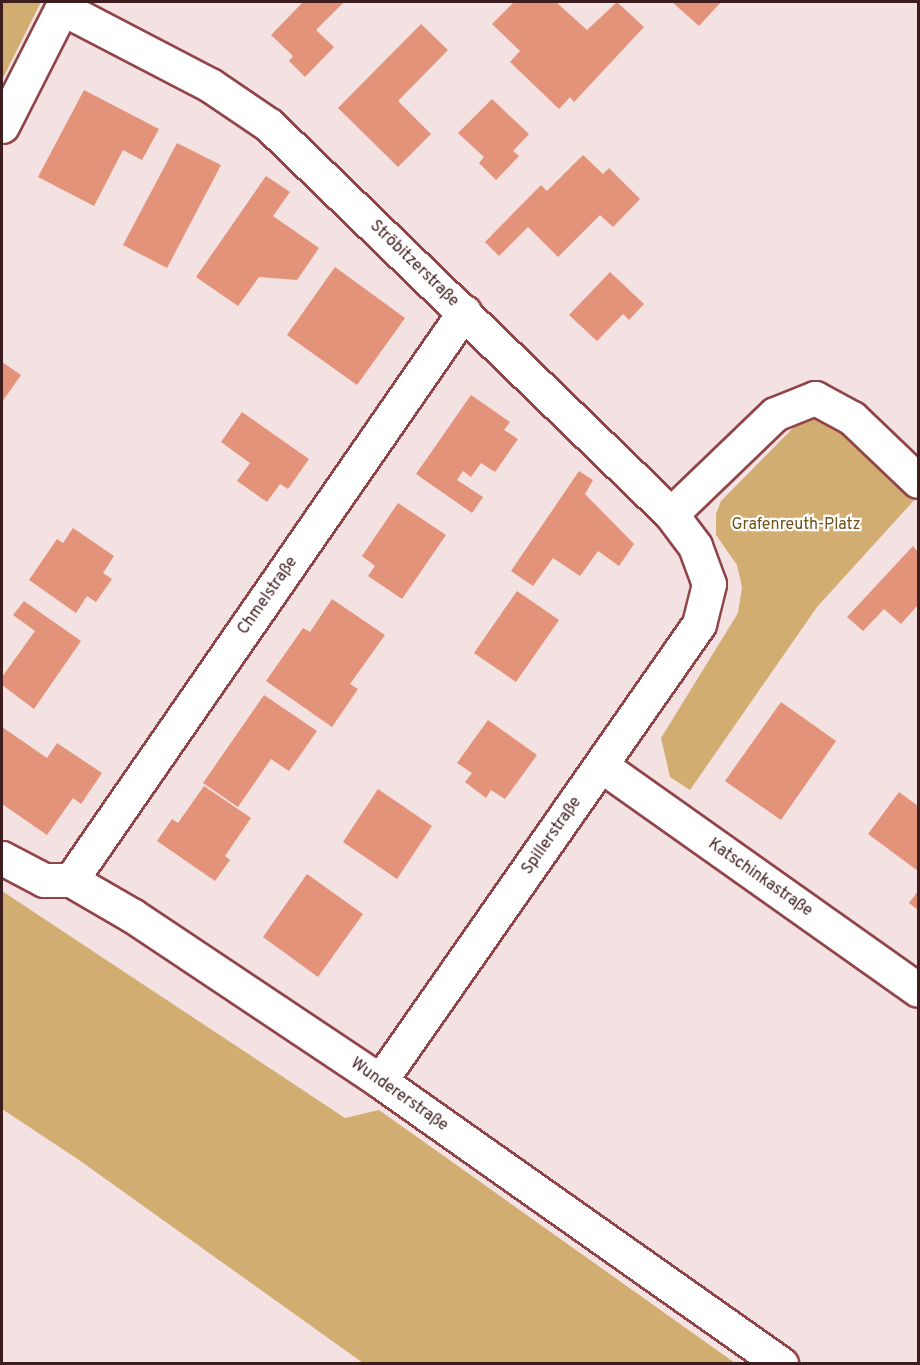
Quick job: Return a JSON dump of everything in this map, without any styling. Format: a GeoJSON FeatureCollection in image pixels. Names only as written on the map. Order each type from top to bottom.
{"type":"FeatureCollection","features":[{"type":"Feature","properties":{"kind":"street"},"geometry":{"type":"LineString","coordinates":[[2,126],[63,5]]}},
{"type":"Feature","properties":{"kind":"street","name":"Ströbitzerstraße"},"geometry":{"type":"LineString","coordinates":[[63,5],[210,85],[269,124],[671,514],[695,546],[709,584]]}},
{"type":"Feature","properties":{"kind":"street","name":"Chmelstraße"},"geometry":{"type":"LineString","coordinates":[[71,880],[464,312]]}},
{"type":"Feature","properties":{"kind":"street"},"geometry":{"type":"LineString","coordinates":[[671,514],[775,414],[815,398],[852,418],[918,481]]}},
{"type":"Feature","properties":{"kind":"street","name":"Spillerstraße"},"geometry":{"type":"LineString","coordinates":[[380,1081],[699,624],[709,584]]}},
{"type":"Feature","properties":{"kind":"street","name":"Katschinkastraße"},"geometry":{"type":"LineString","coordinates":[[602,766],[918,990]]}},
{"type":"Feature","properties":{"kind":"street","name":"Wundererstraße"},"geometry":{"type":"LineString","coordinates":[[2,858],[44,880],[71,880],[134,916],[380,1081],[781,1364]]}},
{"type":"Feature","properties":{"kind":"green space"},"geometry":{"type":"Polygon","coordinates":[[[2,2],[41,2],[2,80],[2,2]]]}},
{"type":"Feature","properties":{"kind":"green space","name":"Grafenreuth-Platz"},"geometry":{"type":"Polygon","coordinates":[[[825,415],[917,497],[817,607],[690,790],[670,777],[661,738],[738,613],[742,587],[737,565],[716,535],[716,514],[721,501],[796,425],[807,417],[825,415]]]}},
{"type":"Feature","properties":{"kind":"green space"},"geometry":{"type":"Polygon","coordinates":[[[2,891],[345,1118],[379,1110],[735,1363],[363,1363],[79,1160],[2,1109],[2,891]]]}},
{"type":"Feature","properties":{"kind":"building"},"geometry":{"type":"Polygon","coordinates":[[[303,2],[344,2],[316,30],[334,47],[305,77],[289,61],[293,56],[271,35],[303,2]]]}},
{"type":"Feature","properties":{"kind":"building"},"geometry":{"type":"Polygon","coordinates":[[[514,2],[556,2],[587,30],[617,2],[644,27],[574,102],[570,97],[559,109],[510,62],[520,51],[492,24],[514,2]]]}},
{"type":"Feature","properties":{"kind":"building"},"geometry":{"type":"Polygon","coordinates":[[[672,2],[721,2],[699,26],[672,2]]]}},
{"type":"Feature","properties":{"kind":"building"},"geometry":{"type":"Polygon","coordinates":[[[421,24],[448,50],[398,101],[431,134],[398,167],[338,108],[421,24]]]}},
{"type":"Feature","properties":{"kind":"building"},"geometry":{"type":"Polygon","coordinates":[[[84,90],[159,129],[142,160],[123,150],[94,206],[38,177],[84,90]]]}},
{"type":"Feature","properties":{"kind":"building"},"geometry":{"type":"Polygon","coordinates":[[[492,99],[529,134],[513,151],[519,156],[496,180],[479,163],[484,157],[458,133],[492,99]]]}},
{"type":"Feature","properties":{"kind":"building"},"geometry":{"type":"Polygon","coordinates":[[[177,143],[221,165],[167,268],[123,245],[177,143]]]}},
{"type":"Feature","properties":{"kind":"building"},"geometry":{"type":"Polygon","coordinates":[[[583,155],[603,174],[609,168],[640,199],[613,227],[600,215],[558,257],[528,227],[499,256],[485,242],[541,185],[547,191],[583,155]]]}},
{"type":"Feature","properties":{"kind":"building"},"geometry":{"type":"Polygon","coordinates":[[[266,176],[290,192],[273,216],[319,248],[297,280],[259,277],[238,306],[196,277],[266,176]]]}},
{"type":"Feature","properties":{"kind":"building"},"geometry":{"type":"Polygon","coordinates":[[[335,267],[405,318],[357,385],[287,335],[335,267]]]}},
{"type":"Feature","properties":{"kind":"building"},"geometry":{"type":"Polygon","coordinates":[[[610,272],[644,304],[629,320],[623,314],[597,341],[569,315],[610,272]]]}},
{"type":"Feature","properties":{"kind":"building"},"geometry":{"type":"Polygon","coordinates":[[[2,362],[21,375],[2,402],[2,362]]]}},
{"type":"Feature","properties":{"kind":"building"},"geometry":{"type":"Polygon","coordinates":[[[471,395],[510,422],[504,430],[518,439],[495,472],[481,463],[471,477],[463,471],[457,480],[483,497],[472,513],[416,474],[471,395]]]}},
{"type":"Feature","properties":{"kind":"building"},"geometry":{"type":"Polygon","coordinates":[[[242,412],[309,459],[288,489],[280,484],[267,502],[237,481],[250,463],[221,442],[242,412]]]}},
{"type":"Feature","properties":{"kind":"building"},"geometry":{"type":"Polygon","coordinates":[[[579,471],[593,480],[585,494],[634,544],[619,566],[598,551],[580,576],[553,558],[533,586],[511,571],[579,471]]]}},
{"type":"Feature","properties":{"kind":"building"},"geometry":{"type":"Polygon","coordinates":[[[398,503],[446,535],[402,599],[368,576],[375,566],[362,556],[398,503]]]}},
{"type":"Feature","properties":{"kind":"building"},"geometry":{"type":"Polygon","coordinates":[[[73,528],[114,556],[103,573],[112,579],[96,602],[87,596],[76,613],[29,580],[57,539],[63,543],[73,528]]]}},
{"type":"Feature","properties":{"kind":"building"},"geometry":{"type":"Polygon","coordinates":[[[913,546],[918,552],[918,605],[901,624],[884,609],[863,631],[847,617],[913,546]]]}},
{"type":"Feature","properties":{"kind":"building"},"geometry":{"type":"Polygon","coordinates":[[[517,591],[559,620],[516,682],[474,653],[517,591]]]}},
{"type":"Feature","properties":{"kind":"building"},"geometry":{"type":"Polygon","coordinates":[[[332,599],[385,635],[350,684],[358,689],[332,727],[266,681],[303,628],[310,632],[332,599]]]}},
{"type":"Feature","properties":{"kind":"building"},"geometry":{"type":"Polygon","coordinates":[[[24,601],[81,641],[34,709],[2,685],[2,677],[35,631],[13,615],[24,601]]]}},
{"type":"Feature","properties":{"kind":"building"},"geometry":{"type":"Polygon","coordinates":[[[264,695],[317,731],[289,771],[271,759],[238,807],[203,783],[264,695]]]}},
{"type":"Feature","properties":{"kind":"building"},"geometry":{"type":"Polygon","coordinates":[[[781,702],[836,741],[781,820],[725,781],[781,702]]]}},
{"type":"Feature","properties":{"kind":"building"},"geometry":{"type":"Polygon","coordinates":[[[488,720],[537,755],[505,799],[491,790],[486,798],[465,782],[472,773],[457,763],[488,720]]]}},
{"type":"Feature","properties":{"kind":"building"},"geometry":{"type":"Polygon","coordinates":[[[2,727],[47,758],[57,743],[102,773],[81,804],[73,798],[47,835],[2,804],[2,727]]]}},
{"type":"Feature","properties":{"kind":"building"},"geometry":{"type":"Polygon","coordinates":[[[204,786],[251,818],[225,856],[230,860],[215,881],[157,841],[172,819],[178,823],[204,786]]]}},
{"type":"Feature","properties":{"kind":"building"},"geometry":{"type":"Polygon","coordinates":[[[378,789],[432,826],[397,879],[343,842],[378,789]]]}},
{"type":"Feature","properties":{"kind":"building"},"geometry":{"type":"Polygon","coordinates":[[[899,792],[918,806],[918,871],[868,834],[899,792]]]}},
{"type":"Feature","properties":{"kind":"building"},"geometry":{"type":"Polygon","coordinates":[[[307,874],[363,914],[318,977],[263,937],[307,874]]]}},
{"type":"Feature","properties":{"kind":"building"},"geometry":{"type":"Polygon","coordinates":[[[918,891],[918,910],[909,903],[918,891]]]}}]}
